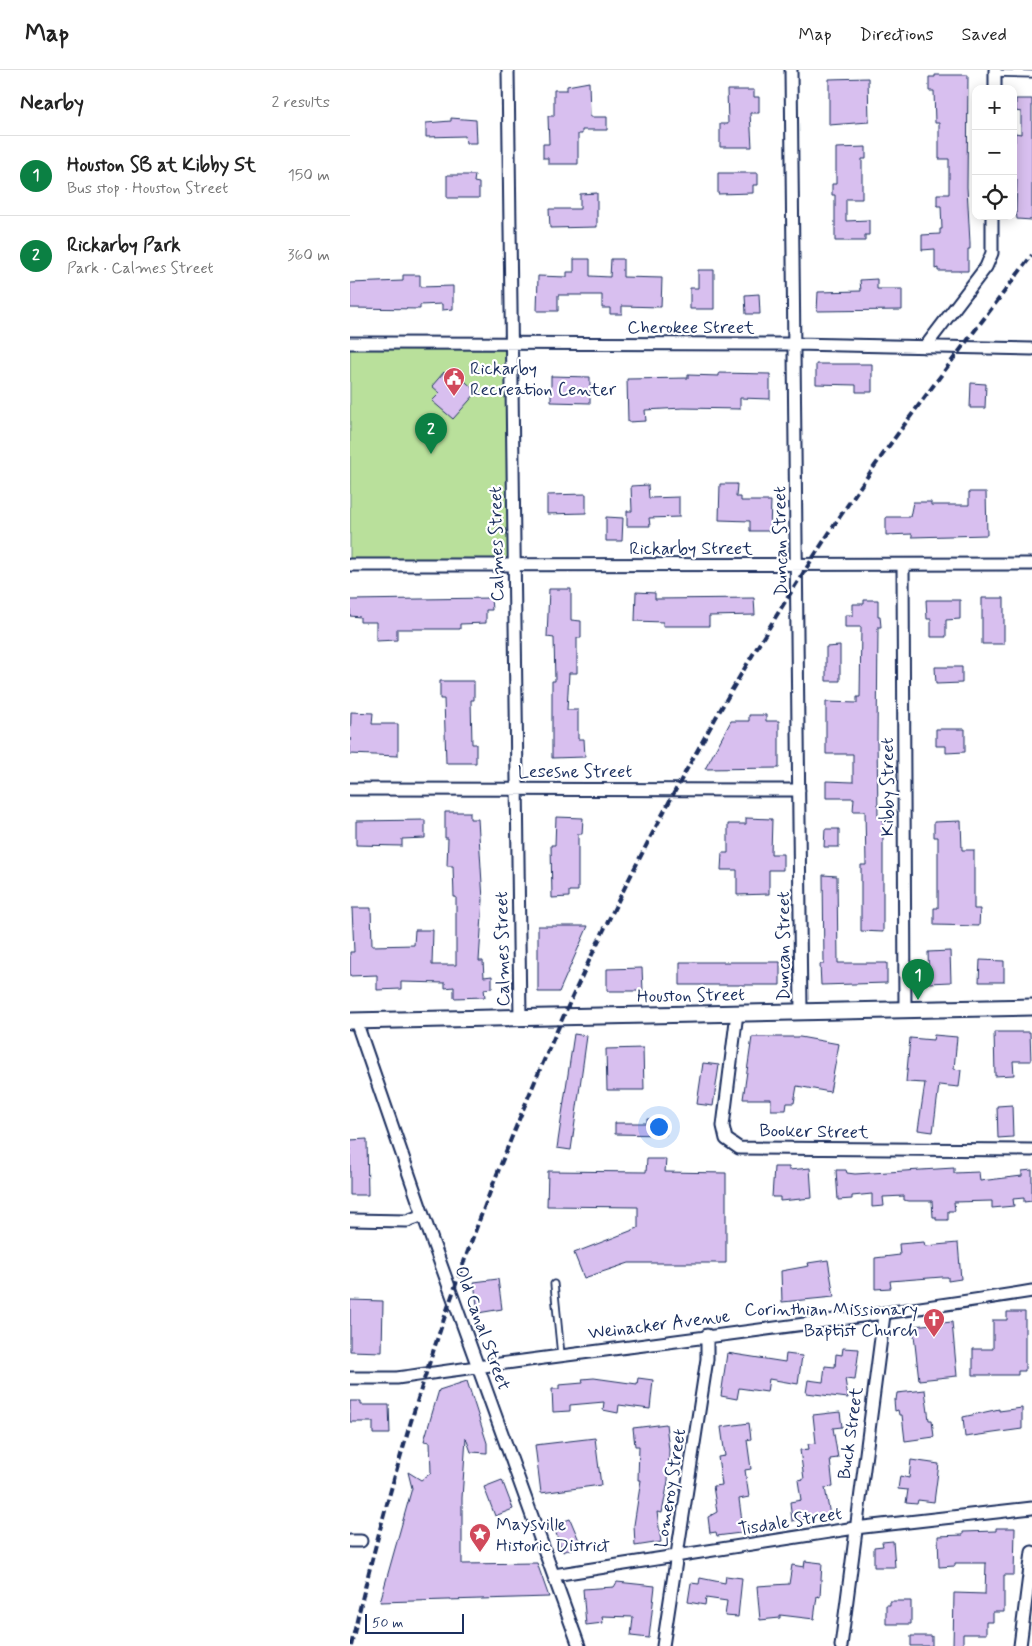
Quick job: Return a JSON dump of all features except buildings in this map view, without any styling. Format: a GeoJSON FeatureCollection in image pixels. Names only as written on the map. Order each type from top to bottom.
{"type":"FeatureCollection","features":[{"type":"Feature","properties":{"kind":"street","name":"Calmes Street"},"geometry":{"type":"LineString","coordinates":[[508,70],[520,1018]]}},
{"type":"Feature","properties":{"kind":"street","name":"Duncan Street"},"geometry":{"type":"LineString","coordinates":[[790,70],[795,344],[801,1011]]}},
{"type":"Feature","properties":{"kind":"street"},"geometry":{"type":"LineString","coordinates":[[995,71],[995,85]]}},
{"type":"Feature","properties":{"kind":"street"},"geometry":{"type":"LineString","coordinates":[[926,347],[976,284],[986,267],[992,253],[992,220]]}},
{"type":"Feature","properties":{"kind":"street","name":"Cherokee Street"},"geometry":{"type":"LineString","coordinates":[[350,343],[795,344],[1032,349]]}},
{"type":"Feature","properties":{"kind":"street","name":"Rickarby Street"},"geometry":{"type":"LineString","coordinates":[[350,565],[1032,564]]}},
{"type":"Feature","properties":{"kind":"street","name":"Kibby Street"},"geometry":{"type":"LineString","coordinates":[[903,565],[905,1009]]}},
{"type":"Feature","properties":{"kind":"street","name":"Lesesne Street"},"geometry":{"type":"LineString","coordinates":[[350,789],[800,790]]}},
{"type":"Feature","properties":{"kind":"street","name":"Houston Street"},"geometry":{"type":"LineString","coordinates":[[353,1021],[1032,1006]]}},
{"type":"Feature","properties":{"kind":"street","name":"Booker Street"},"geometry":{"type":"LineString","coordinates":[[737,1013],[723,1126],[726,1139],[739,1148],[1032,1150]]}},
{"type":"Feature","properties":{"kind":"street","name":"Old Canal Street"},"geometry":{"type":"LineString","coordinates":[[353,1021],[578,1646]]}},
{"type":"Feature","properties":{"kind":"street"},"geometry":{"type":"LineString","coordinates":[[350,1220],[406,1221],[423,1215]]}},
{"type":"Feature","properties":{"kind":"street","name":"Weinacker Avenue"},"geometry":{"type":"LineString","coordinates":[[350,1378],[397,1378],[707,1336],[884,1315],[1032,1291]]}},
{"type":"Feature","properties":{"kind":"street","name":"Buck Street"},"geometry":{"type":"LineString","coordinates":[[841,1646],[884,1315]]}},
{"type":"Feature","properties":{"kind":"street","name":"Lomeroy Street"},"geometry":{"type":"LineString","coordinates":[[663,1646],[707,1359],[707,1336]]}},
{"type":"Feature","properties":{"kind":"street","name":"Tisdale Street"},"geometry":{"type":"LineString","coordinates":[[554,1575],[855,1528],[1032,1508]]}},
{"type":"Feature","properties":{"kind":"street"},"geometry":{"type":"LineString","coordinates":[[1020,1646],[1032,1552]]}},
{"type":"Feature","properties":{"kind":"lane"},"geometry":{"type":"LineString","coordinates":[[995,71],[1032,74]]}},
{"type":"Feature","properties":{"kind":"lane"},"geometry":{"type":"LineString","coordinates":[[554,1284],[561,1355]]}},
{"type":"Feature","properties":{"kind":"green space"},"geometry":{"type":"Polygon","coordinates":[[[350,343],[511,344],[514,566],[350,565],[350,343]]]}},
{"type":"Feature","properties":{"kind":"railway"},"geometry":{"type":"LineString","coordinates":[[351,1646],[389,1497],[434,1349],[485,1204],[543,1062],[608,922],[678,785],[755,651],[837,521],[908,420],[1032,255]]}},
{"type":"Feature","properties":{"kind":"place","name":"Rickarby Recreation Center"},"geometry":{"type":"Point","coordinates":[454,397]}},
{"type":"Feature","properties":{"kind":"place","name":"Rickarby Park"},"geometry":{"type":"Point","coordinates":[431,454]}},
{"type":"Feature","properties":{"kind":"place","name":"Houston SB at Kibby St"},"geometry":{"type":"Point","coordinates":[918,1000]}},
{"type":"Feature","properties":{"kind":"place","name":"Corinthian Missionary Baptist Church"},"geometry":{"type":"Point","coordinates":[934,1338]}},
{"type":"Feature","properties":{"kind":"place","name":"Maysville Historic District"},"geometry":{"type":"Point","coordinates":[480,1553]}}]}
